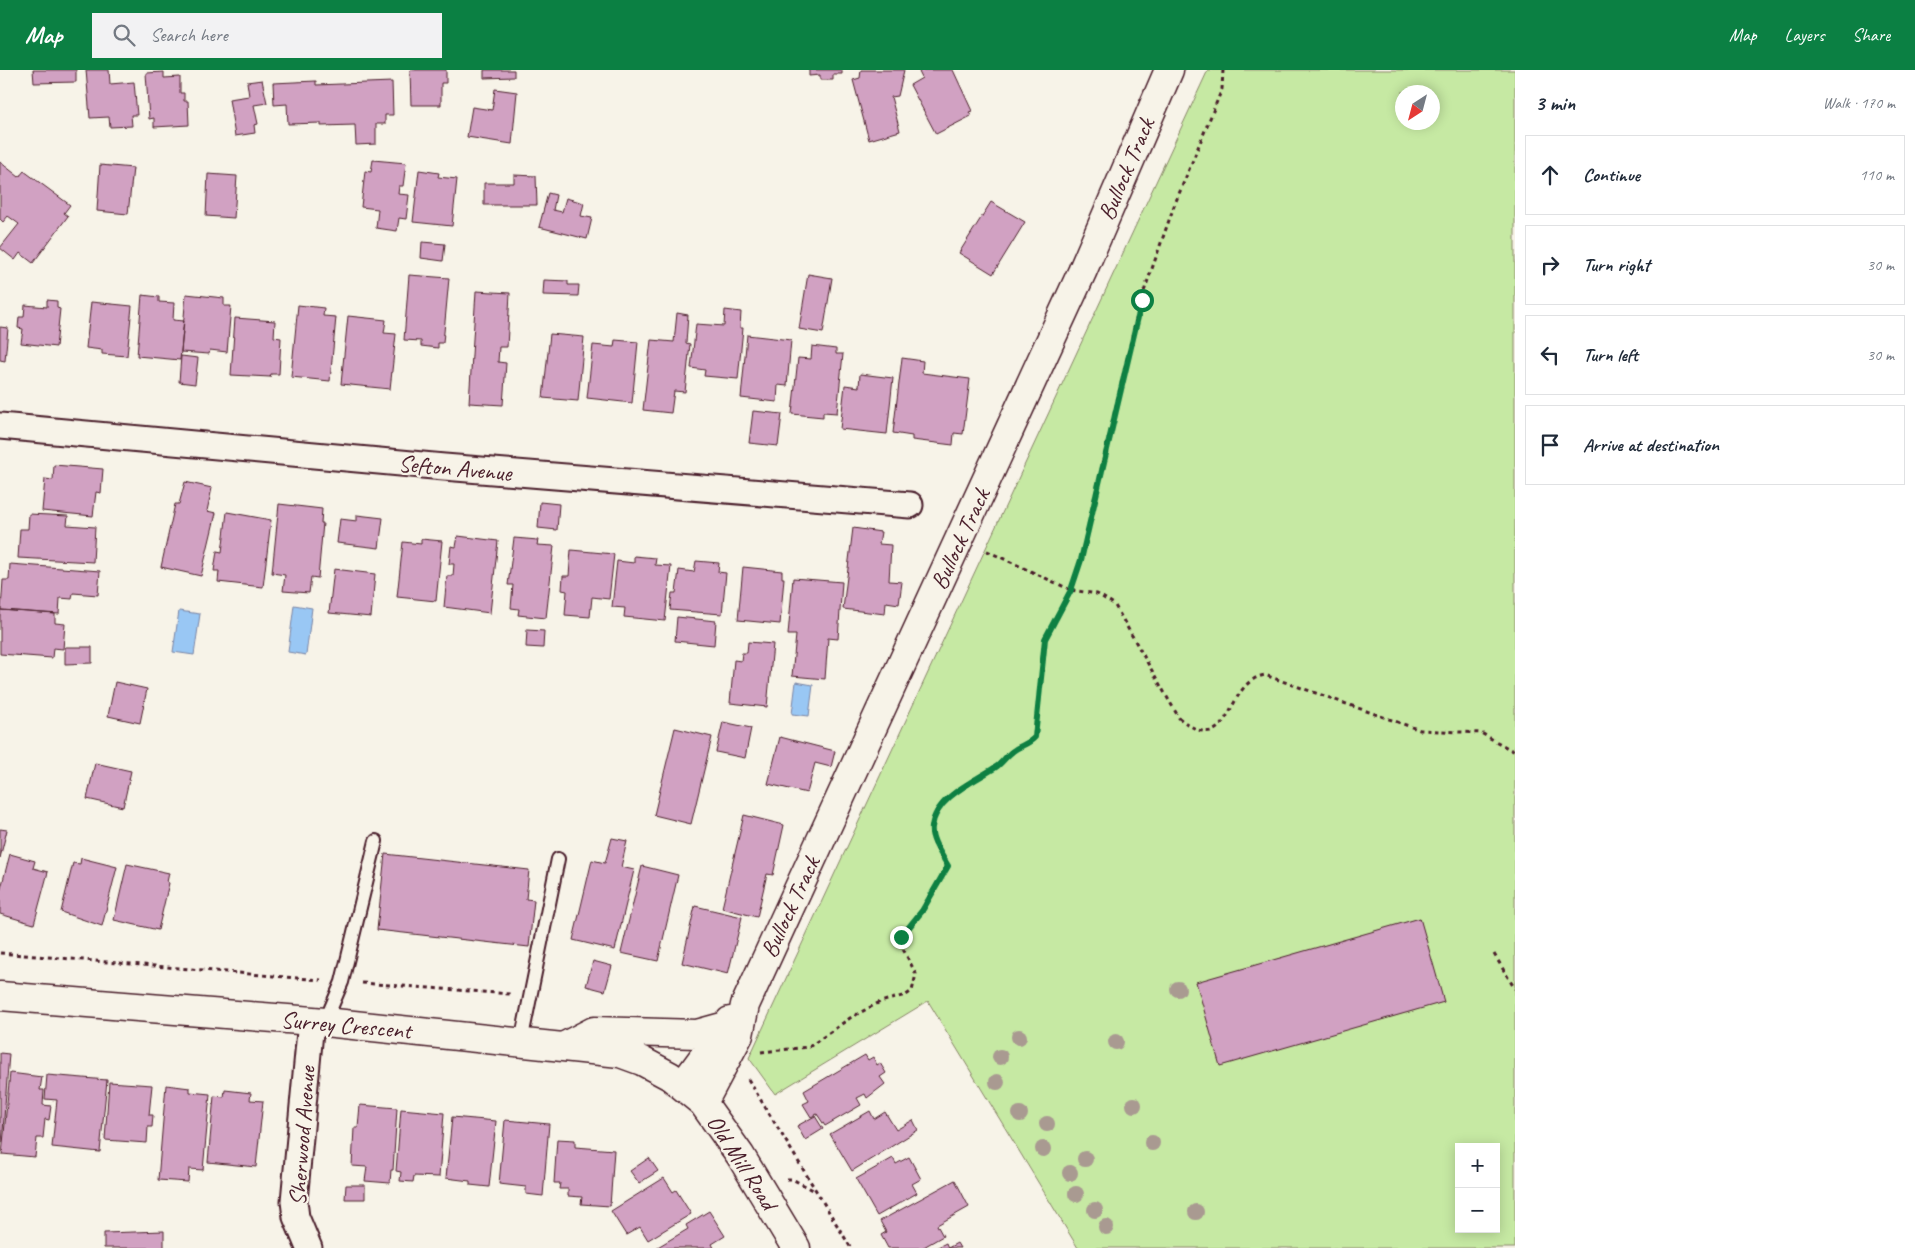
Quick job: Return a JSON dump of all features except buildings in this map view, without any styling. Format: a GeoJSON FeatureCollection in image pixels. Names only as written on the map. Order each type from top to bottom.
{"type":"FeatureCollection","features":[{"type":"Feature","properties":{"kind":"main road","name":"Bullock Track"},"geometry":{"type":"LineString","coordinates":[[693,1094],[741,1054],[739,1036],[745,1005],[1082,272],[1169,70]]}},
{"type":"Feature","properties":{"kind":"main road","name":"Surrey Crescent"},"geometry":{"type":"LineString","coordinates":[[0,996],[318,1022],[620,1053],[642,1061],[693,1094]]}},
{"type":"Feature","properties":{"kind":"main road","name":"Bullock Track"},"geometry":{"type":"LineString","coordinates":[[693,1094],[726,1026],[745,1005]]}},
{"type":"Feature","properties":{"kind":"main road"},"geometry":{"type":"LineString","coordinates":[[563,1047],[594,1031],[697,1034],[726,1026]]}},
{"type":"Feature","properties":{"kind":"main road","name":"Old Mill Road"},"geometry":{"type":"LineString","coordinates":[[693,1094],[740,1155],[796,1248]]}},
{"type":"Feature","properties":{"kind":"street","name":"Sefton Avenue"},"geometry":{"type":"LineString","coordinates":[[0,426],[444,467],[910,505]]}},
{"type":"Feature","properties":{"kind":"street","name":"Sherwood Avenue"},"geometry":{"type":"LineString","coordinates":[[309,1248],[296,1218],[294,1201],[318,1022]]}},
{"type":"Feature","properties":{"kind":"lane"},"geometry":{"type":"LineString","coordinates":[[318,1022],[342,982],[376,841]]}},
{"type":"Feature","properties":{"kind":"lane"},"geometry":{"type":"LineString","coordinates":[[521,1042],[558,859]]}},
{"type":"Feature","properties":{"kind":"path"},"geometry":{"type":"LineString","coordinates":[[851,1248],[753,1085],[741,1054],[809,1047],[850,1018],[880,1002],[906,995],[912,990],[916,974],[901,945],[901,937],[922,911],[948,866],[936,845],[932,827],[937,813],[951,796],[962,787],[997,766],[1014,750],[1028,744],[1035,737],[1045,639],[1071,590],[1081,560],[1142,300],[1174,206],[1222,89],[1224,70]]}},
{"type":"Feature","properties":{"kind":"path"},"geometry":{"type":"LineString","coordinates":[[978,547],[1071,590],[1097,594],[1114,604],[1179,718],[1187,724],[1207,732],[1218,729],[1223,724],[1238,694],[1246,683],[1257,676],[1265,675],[1420,730],[1481,733],[1515,752]]}},
{"type":"Feature","properties":{"kind":"path"},"geometry":{"type":"LineString","coordinates":[[0,953],[531,996]]}},
{"type":"Feature","properties":{"kind":"path"},"geometry":{"type":"LineString","coordinates":[[1494,954],[1515,989]]}},
{"type":"Feature","properties":{"kind":"green space"},"geometry":{"type":"Polygon","coordinates":[[[1208,70],[1515,70],[1515,1248],[1078,1248],[928,1001],[775,1094],[749,1058],[1208,70]]]}},
{"type":"Feature","properties":{"kind":"water"},"geometry":{"type":"Polygon","coordinates":[[[294,605],[312,608],[306,655],[288,652],[294,605]]]}},
{"type":"Feature","properties":{"kind":"water"},"geometry":{"type":"Polygon","coordinates":[[[179,611],[200,614],[194,655],[173,652],[179,611]]]}},
{"type":"Feature","properties":{"kind":"water"},"geometry":{"type":"Polygon","coordinates":[[[796,682],[813,685],[809,716],[792,714],[796,682]]]}},
{"type":"Feature","properties":{"kind":"route"},"geometry":{"type":"LineString","coordinates":[[901,937],[922,911],[944,876],[948,866],[936,845],[932,827],[937,813],[946,801],[962,787],[997,766],[1014,750],[1028,744],[1035,737],[1038,727],[1045,639],[1071,590],[1081,560],[1142,300]]}}]}
